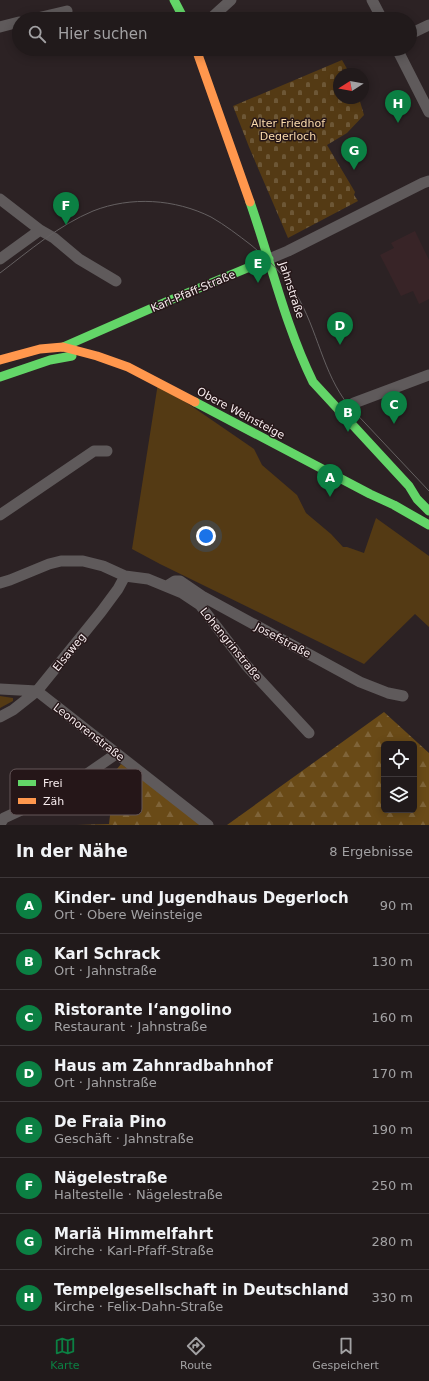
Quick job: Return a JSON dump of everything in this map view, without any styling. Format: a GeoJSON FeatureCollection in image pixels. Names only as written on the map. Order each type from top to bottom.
{"type":"FeatureCollection","features":[{"type":"Feature","properties":{"kind":"main road"},"geometry":{"type":"LineString","coordinates":[[174,0],[180,12]]}},
{"type":"Feature","properties":{"kind":"main road","name":"Jahnstraße"},"geometry":{"type":"LineString","coordinates":[[198,56],[305,367],[313,382],[409,486],[417,499],[426,523],[429,537]]}},
{"type":"Feature","properties":{"kind":"main road","name":"Karl-Pfaff-Straße"},"geometry":{"type":"LineString","coordinates":[[63,347],[269,259]]}},
{"type":"Feature","properties":{"kind":"main road"},"geometry":{"type":"LineString","coordinates":[[30,367],[37,360],[63,347]]}},
{"type":"Feature","properties":{"kind":"main road","name":"Obere Weinsteige"},"geometry":{"type":"LineString","coordinates":[[0,360],[44,349],[63,347],[98,356],[128,367],[370,494]]}},
{"type":"Feature","properties":{"kind":"main road","name":"Obere Weinsteige"},"geometry":{"type":"LineString","coordinates":[[0,377],[70,356],[98,356]]}},
{"type":"Feature","properties":{"kind":"main road"},"geometry":{"type":"LineString","coordinates":[[400,500],[409,486]]}},
{"type":"Feature","properties":{"kind":"main road"},"geometry":{"type":"LineString","coordinates":[[370,494],[400,500],[426,523]]}},
{"type":"Feature","properties":{"kind":"main road"},"geometry":{"type":"LineString","coordinates":[[370,494],[399,518]]}},
{"type":"Feature","properties":{"kind":"main road","name":"Jahnstraße"},"geometry":{"type":"LineString","coordinates":[[417,499],[429,511]]}},
{"type":"Feature","properties":{"kind":"street"},"geometry":{"type":"LineString","coordinates":[[218,12],[231,0]]}},
{"type":"Feature","properties":{"kind":"street"},"geometry":{"type":"LineString","coordinates":[[372,0],[378,12]]}},
{"type":"Feature","properties":{"kind":"street"},"geometry":{"type":"LineString","coordinates":[[63,12],[67,11]]}},
{"type":"Feature","properties":{"kind":"street"},"geometry":{"type":"LineString","coordinates":[[0,27],[12,24]]}},
{"type":"Feature","properties":{"kind":"street"},"geometry":{"type":"LineString","coordinates":[[417,31],[429,25]]}},
{"type":"Feature","properties":{"kind":"street"},"geometry":{"type":"LineString","coordinates":[[401,56],[429,112]]}},
{"type":"Feature","properties":{"kind":"street","name":"Karl-Pfaff-Straße"},"geometry":{"type":"LineString","coordinates":[[269,259],[429,181]]}},
{"type":"Feature","properties":{"kind":"street"},"geometry":{"type":"LineString","coordinates":[[0,199],[40,230],[54,238],[79,259],[116,281]]}},
{"type":"Feature","properties":{"kind":"street"},"geometry":{"type":"LineString","coordinates":[[0,259],[40,230]]}},
{"type":"Feature","properties":{"kind":"street"},"geometry":{"type":"LineString","coordinates":[[340,412],[354,403],[429,375]]}},
{"type":"Feature","properties":{"kind":"street"},"geometry":{"type":"LineString","coordinates":[[0,515],[94,451],[107,451]]}},
{"type":"Feature","properties":{"kind":"street","name":"Lohengrinstraße"},"geometry":{"type":"LineString","coordinates":[[0,583],[42,566],[61,561],[83,561],[103,566],[125,576],[148,579],[182,593],[200,605],[246,665],[309,733]]}},
{"type":"Feature","properties":{"kind":"street","name":"Elsaweg"},"geometry":{"type":"LineString","coordinates":[[0,717],[13,710],[37,691],[101,612],[118,589],[125,576]]}},
{"type":"Feature","properties":{"kind":"street","name":"Josefstraße"},"geometry":{"type":"LineString","coordinates":[[166,586],[180,581],[202,596],[360,682],[388,693],[403,696]]}},
{"type":"Feature","properties":{"kind":"street"},"geometry":{"type":"LineString","coordinates":[[0,689],[37,691]]}},
{"type":"Feature","properties":{"kind":"street","name":"Leonorenstraße"},"geometry":{"type":"LineString","coordinates":[[37,691],[135,769]]}},
{"type":"Feature","properties":{"kind":"street"},"geometry":{"type":"LineString","coordinates":[[94,769],[116,754]]}},
{"type":"Feature","properties":{"kind":"street","name":"Leonorenstraße"},"geometry":{"type":"LineString","coordinates":[[142,774],[208,825]]}},
{"type":"Feature","properties":{"kind":"shaded area"},"geometry":{"type":"Polygon","coordinates":[[[415,231],[429,260],[429,299],[419,304],[413,291],[401,296],[380,255],[394,248],[391,243],[415,231]]]}},
{"type":"Feature","properties":{"kind":"green space","name":"Alter Friedhof Degerloch"},"geometry":{"type":"Polygon","coordinates":[[[342,60],[347,68],[333,68],[333,104],[361,104],[364,115],[347,133],[327,145],[355,192],[354,195],[358,201],[288,238],[233,106],[342,60]]]}},
{"type":"Feature","properties":{"kind":"green space"},"geometry":{"type":"Polygon","coordinates":[[[158,383],[254,449],[262,465],[297,495],[306,513],[331,534],[343,547],[364,553],[376,518],[429,556],[429,627],[415,614],[364,664],[132,549],[158,383]]]}},
{"type":"Feature","properties":{"kind":"green space"},"geometry":{"type":"Polygon","coordinates":[[[0,696],[13,698],[13,701],[0,708],[0,696]]]}},
{"type":"Feature","properties":{"kind":"green space"},"geometry":{"type":"Polygon","coordinates":[[[384,712],[416,741],[381,741],[381,813],[417,813],[417,742],[429,753],[429,825],[227,825],[384,712]]]}},
{"type":"Feature","properties":{"kind":"green space"},"geometry":{"type":"Polygon","coordinates":[[[121,764],[128,769],[117,769],[121,764]]]}},
{"type":"Feature","properties":{"kind":"green space"},"geometry":{"type":"Polygon","coordinates":[[[142,779],[207,825],[77,825],[109,824],[110,815],[142,815],[142,779]]]}},
{"type":"Feature","properties":{"kind":"tram line"},"geometry":{"type":"LineString","coordinates":[[0,273],[56,231],[80,217],[108,206],[138,202],[168,203],[183,206],[211,217],[251,245],[270,262],[286,280],[296,294],[310,322],[326,365],[340,393],[349,406],[429,491]]}},
{"type":"Feature","properties":{"kind":"traffic: fast"},"geometry":{"type":"LineString","coordinates":[[174,0],[180,12]]}},
{"type":"Feature","properties":{"kind":"traffic: fast"},"geometry":{"type":"LineString","coordinates":[[250,202],[286,316],[313,382],[409,486],[417,499],[429,511]]}},
{"type":"Feature","properties":{"kind":"traffic: fast"},"geometry":{"type":"LineString","coordinates":[[63,347],[269,259]]}},
{"type":"Feature","properties":{"kind":"traffic: fast"},"geometry":{"type":"LineString","coordinates":[[0,377],[50,360],[72,356]]}},
{"type":"Feature","properties":{"kind":"traffic: fast"},"geometry":{"type":"LineString","coordinates":[[195,402],[370,494],[394,505],[429,525]]}},
{"type":"Feature","properties":{"kind":"traffic: slow"},"geometry":{"type":"LineString","coordinates":[[198,56],[250,202]]}},
{"type":"Feature","properties":{"kind":"traffic: slow"},"geometry":{"type":"LineString","coordinates":[[0,360],[40,349],[63,347],[97,356],[128,367],[195,402]]}},
{"type":"Feature","properties":{"kind":"place","name":"Tempelgesellschaft in Deutschland"},"geometry":{"type":"Point","coordinates":[398,123]}},
{"type":"Feature","properties":{"kind":"place","name":"Mariä Himmelfahrt"},"geometry":{"type":"Point","coordinates":[354,170]}},
{"type":"Feature","properties":{"kind":"place","name":"Nägelestraße"},"geometry":{"type":"Point","coordinates":[66,225]}},
{"type":"Feature","properties":{"kind":"place","name":"De Fraia Pino"},"geometry":{"type":"Point","coordinates":[258,283]}},
{"type":"Feature","properties":{"kind":"place","name":"Haus am Zahnradbahnhof"},"geometry":{"type":"Point","coordinates":[340,345]}},
{"type":"Feature","properties":{"kind":"place","name":"Ristorante l‘angolino"},"geometry":{"type":"Point","coordinates":[394,424]}},
{"type":"Feature","properties":{"kind":"place","name":"Karl Schrack"},"geometry":{"type":"Point","coordinates":[348,432]}},
{"type":"Feature","properties":{"kind":"place","name":"Kinder- und Jugendhaus Degerloch"},"geometry":{"type":"Point","coordinates":[330,497]}}]}
